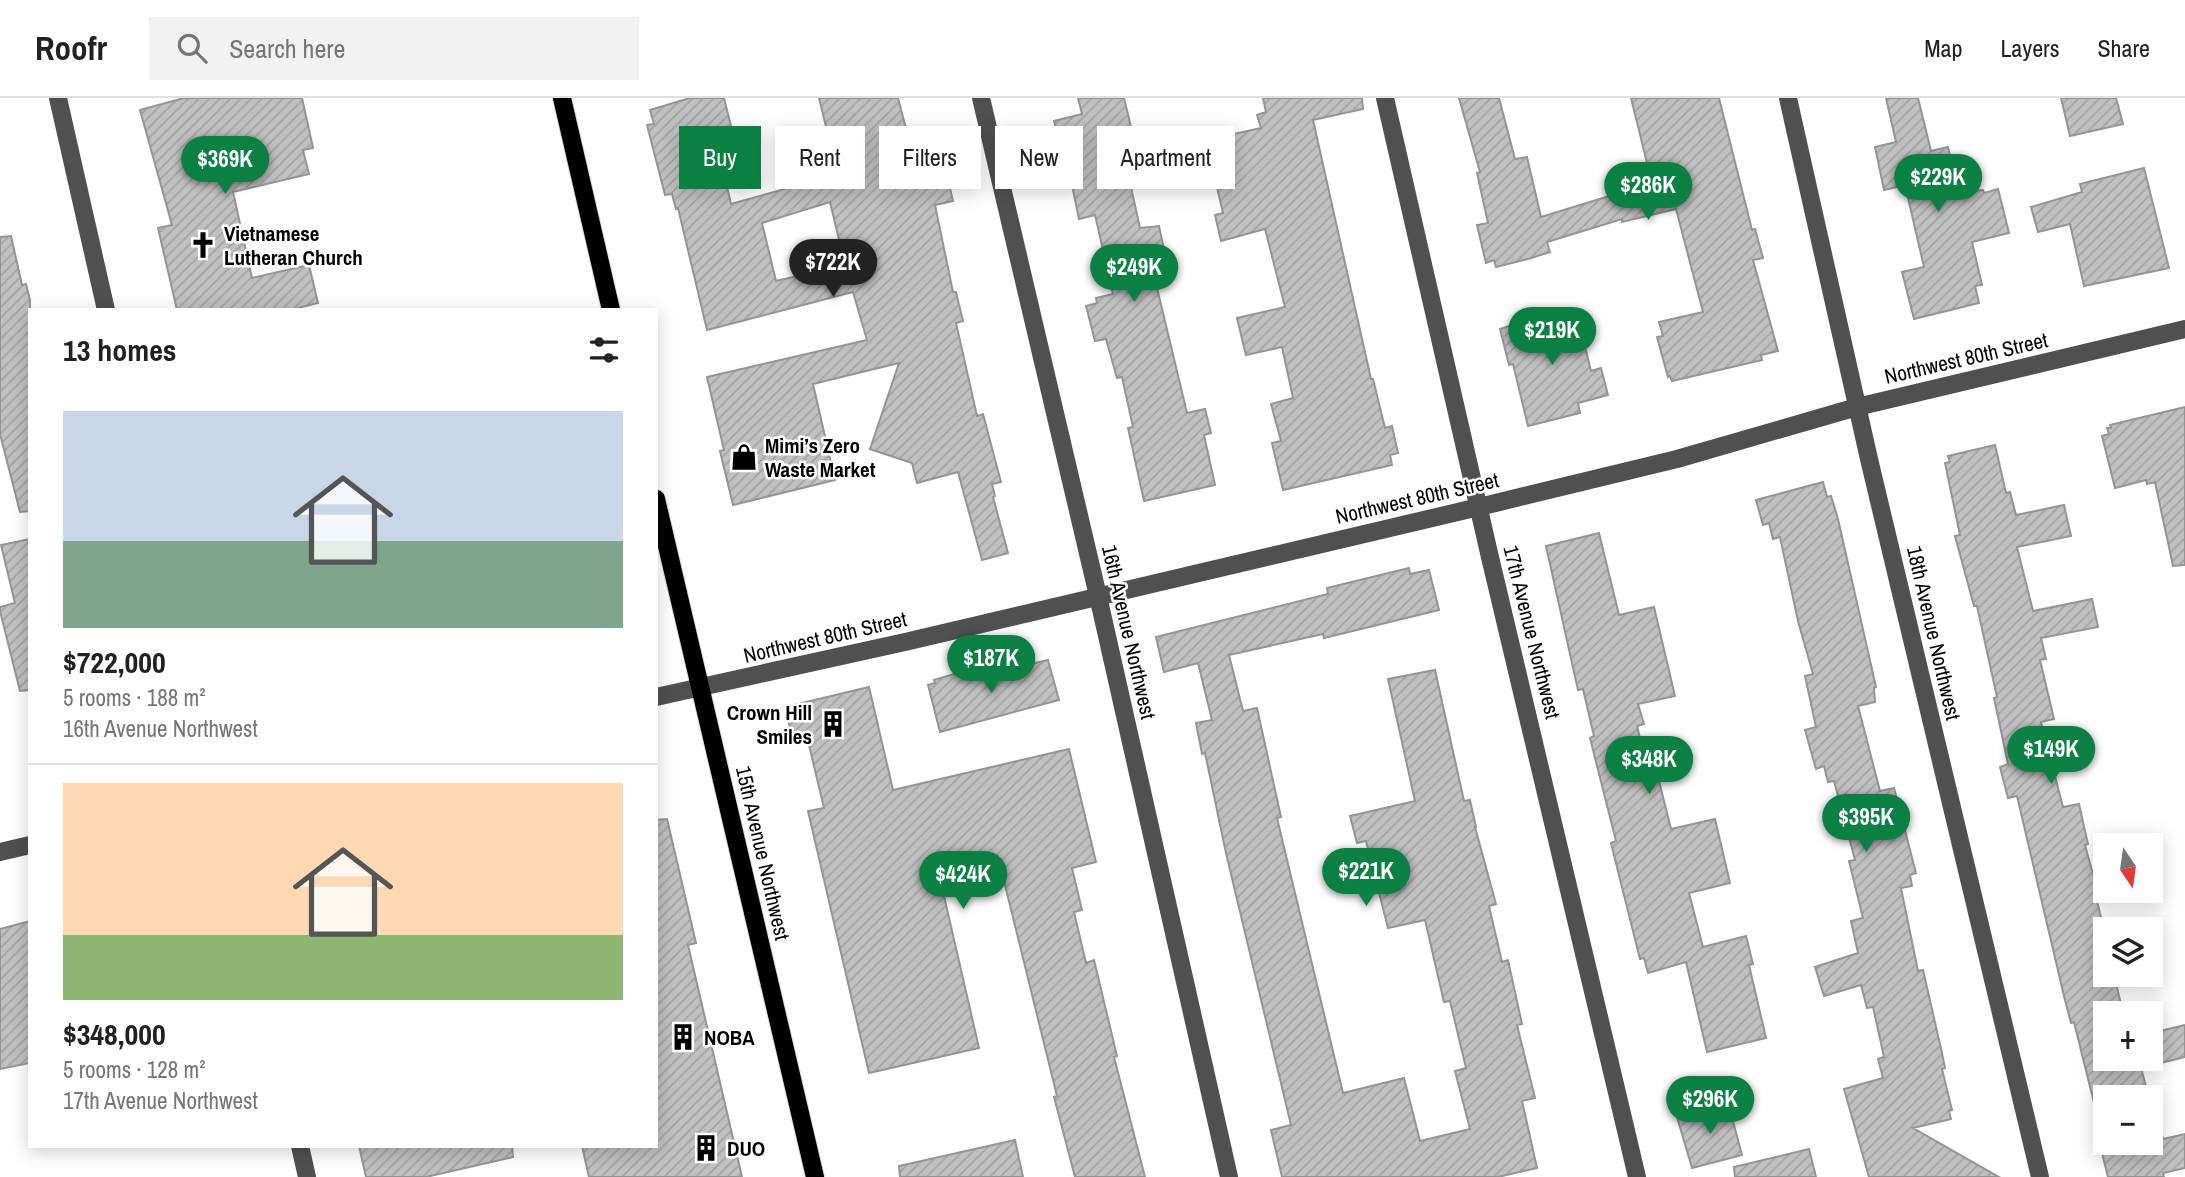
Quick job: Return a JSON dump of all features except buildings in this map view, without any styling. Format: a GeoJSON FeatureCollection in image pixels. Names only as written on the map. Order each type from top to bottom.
{"type":"FeatureCollection","features":[{"type":"Feature","properties":{"kind":"main road"},"geometry":{"type":"LineString","coordinates":[[562,98],[611,308]]}},
{"type":"Feature","properties":{"kind":"main road","name":"15th Avenue Northwest"},"geometry":{"type":"LineString","coordinates":[[658,507],[815,1177]]}},
{"type":"Feature","properties":{"kind":"street"},"geometry":{"type":"LineString","coordinates":[[58,98],[106,308]]}},
{"type":"Feature","properties":{"kind":"street","name":"16th Avenue Northwest"},"geometry":{"type":"LineString","coordinates":[[981,98],[1098,596],[1229,1177]]}},
{"type":"Feature","properties":{"kind":"street","name":"17th Avenue Northwest"},"geometry":{"type":"LineString","coordinates":[[1385,98],[1637,1177]]}},
{"type":"Feature","properties":{"kind":"street","name":"18th Avenue Northwest"},"geometry":{"type":"LineString","coordinates":[[1788,98],[1857,407],[2040,1177]]}},
{"type":"Feature","properties":{"kind":"street","name":"Northwest 80th Street"},"geometry":{"type":"LineString","coordinates":[[658,697],[905,642],[1676,459],[1857,407],[2185,329]]}},
{"type":"Feature","properties":{"kind":"street"},"geometry":{"type":"LineString","coordinates":[[0,852],[28,845]]}},
{"type":"Feature","properties":{"kind":"street"},"geometry":{"type":"LineString","coordinates":[[300,1148],[307,1177]]}},
{"type":"Feature","properties":{"kind":"place","name":"Vietnamese Lutheran Church"},"geometry":{"type":"Point","coordinates":[203,245]}},
{"type":"Feature","properties":{"kind":"place","name":"Mimi’s Zero Waste Market"},"geometry":{"type":"Point","coordinates":[744,457]}},
{"type":"Feature","properties":{"kind":"place","name":"Crown Hill Smiles"},"geometry":{"type":"Point","coordinates":[833,724]}},
{"type":"Feature","properties":{"kind":"place","name":"NOBA"},"geometry":{"type":"Point","coordinates":[683,1037]}},
{"type":"Feature","properties":{"kind":"place","name":"DUO"},"geometry":{"type":"Point","coordinates":[706,1148]}}]}
